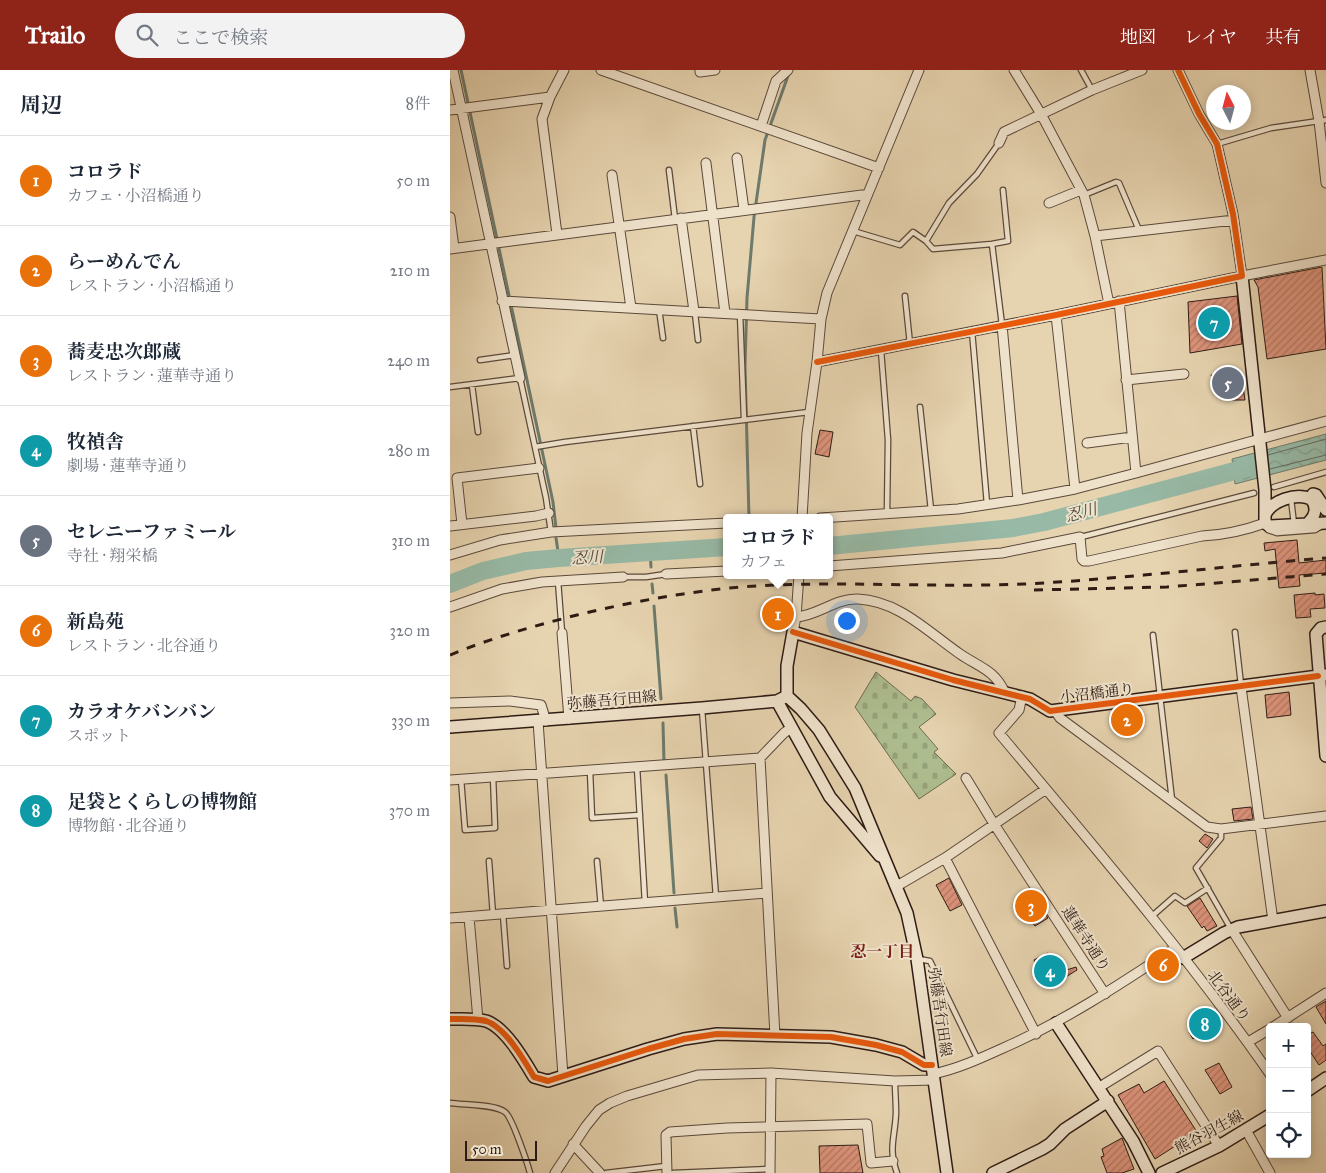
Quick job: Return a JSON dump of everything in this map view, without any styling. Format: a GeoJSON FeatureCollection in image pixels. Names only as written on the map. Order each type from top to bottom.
{"type":"FeatureCollection","features":[{"type":"Feature","properties":{"kind":"street"},"geometry":{"type":"LineString","coordinates":[[453,70],[520,378]]}},
{"type":"Feature","properties":{"kind":"street"},"geometry":{"type":"LineString","coordinates":[[557,234],[542,119],[550,97],[564,70]]}},
{"type":"Feature","properties":{"kind":"street"},"geometry":{"type":"LineString","coordinates":[[601,70],[880,168]]}},
{"type":"Feature","properties":{"kind":"street"},"geometry":{"type":"LineString","coordinates":[[700,70],[700,72],[715,70]]}},
{"type":"Feature","properties":{"kind":"street"},"geometry":{"type":"LineString","coordinates":[[761,126],[776,80],[775,70]]}},
{"type":"Feature","properties":{"kind":"street"},"geometry":{"type":"LineString","coordinates":[[776,80],[788,70]]}},
{"type":"Feature","properties":{"kind":"street"},"geometry":{"type":"LineString","coordinates":[[802,514],[809,412],[817,362],[821,319],[827,293],[919,70]]}},
{"type":"Feature","properties":{"kind":"street"},"geometry":{"type":"LineString","coordinates":[[1014,70],[1041,114],[1082,193],[1095,236],[1109,304]]}},
{"type":"Feature","properties":{"kind":"street"},"geometry":{"type":"LineString","coordinates":[[999,142],[1004,132],[1092,90],[1142,70]]}},
{"type":"Feature","properties":{"kind":"street"},"geometry":{"type":"LineString","coordinates":[[1178,70],[1198,114],[1217,144],[1234,220],[1242,276],[1266,521]]}},
{"type":"Feature","properties":{"kind":"street"},"geometry":{"type":"LineString","coordinates":[[1310,70],[1322,120],[1326,183]]}},
{"type":"Feature","properties":{"kind":"street"},"geometry":{"type":"LineString","coordinates":[[450,110],[550,97]]}},
{"type":"Feature","properties":{"kind":"street"},"geometry":{"type":"LineString","coordinates":[[737,158],[744,210]]}},
{"type":"Feature","properties":{"kind":"street"},"geometry":{"type":"LineString","coordinates":[[706,163],[725,313]]}},
{"type":"Feature","properties":{"kind":"street"},"geometry":{"type":"LineString","coordinates":[[612,175],[631,308]]}},
{"type":"Feature","properties":{"kind":"street"},"geometry":{"type":"LineString","coordinates":[[1049,203],[1082,193]]}},
{"type":"Feature","properties":{"kind":"street"},"geometry":{"type":"LineString","coordinates":[[450,217],[452,249],[678,218],[862,195],[867,196]]}},
{"type":"Feature","properties":{"kind":"street"},"geometry":{"type":"LineString","coordinates":[[678,218],[694,311]]}},
{"type":"Feature","properties":{"kind":"street"},"geometry":{"type":"LineString","coordinates":[[1095,236],[1234,220]]}},
{"type":"Feature","properties":{"kind":"street"},"geometry":{"type":"LineString","coordinates":[[817,362],[1056,316],[1120,301],[1326,260]]}},
{"type":"Feature","properties":{"kind":"street"},"geometry":{"type":"LineString","coordinates":[[502,301],[514,300],[821,319]]}},
{"type":"Feature","properties":{"kind":"street"},"geometry":{"type":"LineString","coordinates":[[1120,301],[1136,473]]}},
{"type":"Feature","properties":{"kind":"street"},"geometry":{"type":"LineString","coordinates":[[1056,316],[1074,489]]}},
{"type":"Feature","properties":{"kind":"street"},"geometry":{"type":"LineString","coordinates":[[1002,325],[1018,500]]}},
{"type":"Feature","properties":{"kind":"street"},"geometry":{"type":"LineString","coordinates":[[1126,380],[1184,374]]}},
{"type":"Feature","properties":{"kind":"street"},"geometry":{"type":"LineString","coordinates":[[833,517],[931,512],[1018,500],[1074,489],[1326,421]]}},
{"type":"Feature","properties":{"kind":"street"},"geometry":{"type":"LineString","coordinates":[[1087,443],[1132,437]]}},
{"type":"Feature","properties":{"kind":"street"},"geometry":{"type":"LineString","coordinates":[[462,524],[457,478],[539,468]]}},
{"type":"Feature","properties":{"kind":"street"},"geometry":{"type":"LineString","coordinates":[[1264,489],[1274,499],[1308,497],[1313,501],[1315,510],[1314,517],[1309,522],[1295,528],[1266,521]]}},
{"type":"Feature","properties":{"kind":"street"},"geometry":{"type":"LineString","coordinates":[[833,566],[1002,553],[1080,537],[1082,559],[1088,561],[1257,526],[1266,521],[1272,505],[1303,492],[1311,492],[1316,495],[1326,510]]}},
{"type":"Feature","properties":{"kind":"street"},"geometry":{"type":"LineString","coordinates":[[450,526],[548,513]]}},
{"type":"Feature","properties":{"kind":"street"},"geometry":{"type":"LineString","coordinates":[[1309,522],[1326,523]]}},
{"type":"Feature","properties":{"kind":"street"},"geometry":{"type":"LineString","coordinates":[[450,555],[500,540],[551,532],[723,523]]}},
{"type":"Feature","properties":{"kind":"street"},"geometry":{"type":"LineString","coordinates":[[666,574],[723,571]]}},
{"type":"Feature","properties":{"kind":"street"},"geometry":{"type":"LineString","coordinates":[[450,606],[502,589],[542,582],[623,577]]}},
{"type":"Feature","properties":{"kind":"street"},"geometry":{"type":"LineString","coordinates":[[782,698],[796,617],[799,579]]}},
{"type":"Feature","properties":{"kind":"street"},"geometry":{"type":"LineString","coordinates":[[796,617],[806,616],[844,601],[856,599],[877,602],[912,618],[961,654],[984,668],[997,678],[1004,693]]}},
{"type":"Feature","properties":{"kind":"street"},"geometry":{"type":"LineString","coordinates":[[1326,628],[1321,628],[1316,634],[1322,676],[1326,755]]}},
{"type":"Feature","properties":{"kind":"street","name":"小沼橋通り"},"geometry":{"type":"LineString","coordinates":[[793,632],[953,680],[1022,696],[1047,710],[1055,711],[1322,676]]}},
{"type":"Feature","properties":{"kind":"street"},"geometry":{"type":"LineString","coordinates":[[562,633],[569,719]]}},
{"type":"Feature","properties":{"kind":"street"},"geometry":{"type":"LineString","coordinates":[[1241,687],[1273,921]]}},
{"type":"Feature","properties":{"kind":"street","name":"北谷通り"},"geometry":{"type":"LineString","coordinates":[[1022,696],[1019,710],[999,733],[1151,917],[1248,1042],[1266,1068]]}},
{"type":"Feature","properties":{"kind":"street","name":"弥藤吾行田線"},"geometry":{"type":"LineString","coordinates":[[782,698],[792,728],[836,806],[884,861]]}},
{"type":"Feature","properties":{"kind":"street","name":"弥藤吾行田線"},"geometry":{"type":"LineString","coordinates":[[450,727],[702,708],[782,698],[801,709],[819,730],[855,788],[907,913],[917,959],[947,1173]]}},
{"type":"Feature","properties":{"kind":"street"},"geometry":{"type":"LineString","coordinates":[[450,703],[510,700],[541,704],[541,774],[563,1076]]}},
{"type":"Feature","properties":{"kind":"street"},"geometry":{"type":"LineString","coordinates":[[1055,711],[1060,718],[1172,803],[1207,827],[1221,829],[1326,816]]}},
{"type":"Feature","properties":{"kind":"street"},"geometry":{"type":"LineString","coordinates":[[450,780],[760,758],[784,732],[792,728]]}},
{"type":"Feature","properties":{"kind":"street"},"geometry":{"type":"LineString","coordinates":[[760,758],[775,1036]]}},
{"type":"Feature","properties":{"kind":"street","name":"蓮華寺通り"},"geometry":{"type":"LineString","coordinates":[[966,778],[1105,994]]}},
{"type":"Feature","properties":{"kind":"street"},"geometry":{"type":"LineString","coordinates":[[897,886],[944,858],[1046,789]]}},
{"type":"Feature","properties":{"kind":"street"},"geometry":{"type":"LineString","coordinates":[[944,858],[1036,1034]]}},
{"type":"Feature","properties":{"kind":"street"},"geometry":{"type":"LineString","coordinates":[[450,918],[766,893]]}},
{"type":"Feature","properties":{"kind":"street"},"geometry":{"type":"LineString","coordinates":[[1183,958],[1232,930],[1326,911]]}},
{"type":"Feature","properties":{"kind":"street"},"geometry":{"type":"LineString","coordinates":[[469,917],[478,1020]]}},
{"type":"Feature","properties":{"kind":"street"},"geometry":{"type":"LineString","coordinates":[[1232,930],[1288,1018]]}},
{"type":"Feature","properties":{"kind":"street"},"geometry":{"type":"LineString","coordinates":[[555,1173],[573,1144],[599,1110],[627,1096],[698,1075],[771,1073],[895,1081],[933,1073],[978,1060],[1036,1034],[1105,994],[1175,948]]}},
{"type":"Feature","properties":{"kind":"street"},"geometry":{"type":"LineString","coordinates":[[1280,1023],[1326,993]]}},
{"type":"Feature","properties":{"kind":"street"},"geometry":{"type":"LineString","coordinates":[[450,1019],[485,1021],[496,1027],[523,1058],[534,1077],[548,1081],[648,1049],[684,1039],[717,1034],[831,1037],[876,1045],[902,1052],[924,1065],[933,1073]]}},
{"type":"Feature","properties":{"kind":"street"},"geometry":{"type":"LineString","coordinates":[[1056,1023],[1133,1141],[1149,1173]]}},
{"type":"Feature","properties":{"kind":"street"},"geometry":{"type":"LineString","coordinates":[[1248,1042],[1266,1031]]}},
{"type":"Feature","properties":{"kind":"street"},"geometry":{"type":"LineString","coordinates":[[1098,1088],[1158,1051],[1219,1146]]}},
{"type":"Feature","properties":{"kind":"street"},"geometry":{"type":"LineString","coordinates":[[770,1171],[771,1073]]}},
{"type":"Feature","properties":{"kind":"street"},"geometry":{"type":"LineString","coordinates":[[1311,1088],[1326,1078]]}},
{"type":"Feature","properties":{"kind":"street"},"geometry":{"type":"LineString","coordinates":[[993,1173],[1050,1144],[1065,1128],[1108,1101]]}},
{"type":"Feature","properties":{"kind":"street","name":"熊谷羽生線"},"geometry":{"type":"LineString","coordinates":[[1162,1173],[1219,1146],[1266,1118]]}},
{"type":"Feature","properties":{"kind":"street"},"geometry":{"type":"LineString","coordinates":[[669,1171],[666,1135],[670,1132],[770,1127],[867,1124],[871,1162],[893,1161]]}},
{"type":"Feature","properties":{"kind":"street"},"geometry":{"type":"LineString","coordinates":[[1246,1130],[1270,1173]]}},
{"type":"Feature","properties":{"kind":"street"},"geometry":{"type":"LineString","coordinates":[[573,1144],[600,1173]]}},
{"type":"Feature","properties":{"kind":"lane"},"geometry":{"type":"LineString","coordinates":[[1081,70],[1092,90]]}},
{"type":"Feature","properties":{"kind":"lane"},"geometry":{"type":"LineString","coordinates":[[1217,144],[1271,128],[1322,120]]}},
{"type":"Feature","properties":{"kind":"lane"},"geometry":{"type":"LineString","coordinates":[[926,241],[948,203],[989,159],[999,142]]}},
{"type":"Feature","properties":{"kind":"lane"},"geometry":{"type":"LineString","coordinates":[[669,170],[678,218]]}},
{"type":"Feature","properties":{"kind":"lane"},"geometry":{"type":"LineString","coordinates":[[1082,193],[1118,183],[1139,231]]}},
{"type":"Feature","properties":{"kind":"lane"},"geometry":{"type":"LineString","coordinates":[[854,231],[900,245],[913,232],[926,241],[933,249],[992,244],[1008,240],[1003,190]]}},
{"type":"Feature","properties":{"kind":"lane"},"geometry":{"type":"LineString","coordinates":[[992,244],[1002,325]]}},
{"type":"Feature","properties":{"kind":"lane"},"geometry":{"type":"LineString","coordinates":[[906,296],[910,344]]}},
{"type":"Feature","properties":{"kind":"lane"},"geometry":{"type":"LineString","coordinates":[[660,309],[663,338]]}},
{"type":"Feature","properties":{"kind":"lane"},"geometry":{"type":"LineString","coordinates":[[694,311],[698,340]]}},
{"type":"Feature","properties":{"kind":"lane"},"geometry":{"type":"LineString","coordinates":[[740,314],[744,420]]}},
{"type":"Feature","properties":{"kind":"lane"},"geometry":{"type":"LineString","coordinates":[[972,331],[987,505]]}},
{"type":"Feature","properties":{"kind":"lane"},"geometry":{"type":"LineString","coordinates":[[881,350],[888,440],[887,515]]}},
{"type":"Feature","properties":{"kind":"lane"},"geometry":{"type":"LineString","coordinates":[[480,360],[514,355]]}},
{"type":"Feature","properties":{"kind":"lane"},"geometry":{"type":"LineString","coordinates":[[450,387],[520,378],[551,532]]}},
{"type":"Feature","properties":{"kind":"lane"},"geometry":{"type":"LineString","coordinates":[[472,384],[478,432]]}},
{"type":"Feature","properties":{"kind":"lane"},"geometry":{"type":"LineString","coordinates":[[920,408],[931,512]]}},
{"type":"Feature","properties":{"kind":"lane"},"geometry":{"type":"LineString","coordinates":[[535,447],[809,412]]}},
{"type":"Feature","properties":{"kind":"lane"},"geometry":{"type":"LineString","coordinates":[[693,426],[700,484]]}},
{"type":"Feature","properties":{"kind":"lane"},"geometry":{"type":"LineString","coordinates":[[1080,537],[1326,472]]}},
{"type":"Feature","properties":{"kind":"lane"},"geometry":{"type":"LineString","coordinates":[[1290,498],[1295,528],[1316,530],[1326,523]]}},
{"type":"Feature","properties":{"kind":"lane"},"geometry":{"type":"LineString","coordinates":[[623,577],[646,577],[666,574]]}},
{"type":"Feature","properties":{"kind":"lane"},"geometry":{"type":"LineString","coordinates":[[558,581],[562,633]]}},
{"type":"Feature","properties":{"kind":"lane"},"geometry":{"type":"LineString","coordinates":[[1235,632],[1241,687]]}},
{"type":"Feature","properties":{"kind":"lane"},"geometry":{"type":"LineString","coordinates":[[1152,635],[1172,803]]}},
{"type":"Feature","properties":{"kind":"lane"},"geometry":{"type":"LineString","coordinates":[[702,708],[716,897]]}},
{"type":"Feature","properties":{"kind":"lane"},"geometry":{"type":"LineString","coordinates":[[637,767],[645,903]]}},
{"type":"Feature","properties":{"kind":"lane"},"geometry":{"type":"LineString","coordinates":[[590,771],[592,818],[640,815]]}},
{"type":"Feature","properties":{"kind":"lane"},"geometry":{"type":"LineString","coordinates":[[461,779],[465,830],[495,828],[493,776]]}},
{"type":"Feature","properties":{"kind":"lane"},"geometry":{"type":"LineString","coordinates":[[1221,829],[1220,838],[1196,868],[1232,930]]}},
{"type":"Feature","properties":{"kind":"lane"},"geometry":{"type":"LineString","coordinates":[[489,861],[493,915]]}},
{"type":"Feature","properties":{"kind":"lane"},"geometry":{"type":"LineString","coordinates":[[597,861],[601,907]]}},
{"type":"Feature","properties":{"kind":"lane"},"geometry":{"type":"LineString","coordinates":[[1151,917],[1175,896],[1185,903],[1208,888]]}},
{"type":"Feature","properties":{"kind":"lane"},"geometry":{"type":"LineString","coordinates":[[503,914],[506,966]]}},
{"type":"Feature","properties":{"kind":"lane"},"geometry":{"type":"LineString","coordinates":[[917,959],[930,961],[978,1060]]}},
{"type":"Feature","properties":{"kind":"lane"},"geometry":{"type":"LineString","coordinates":[[895,1081],[896,1112],[891,1144],[897,1173]]}},
{"type":"Feature","properties":{"kind":"lane"},"geometry":{"type":"LineString","coordinates":[[450,1103],[499,1108],[507,1113],[526,1157],[530,1173]]}},
{"type":"Feature","properties":{"kind":"lane"},"geometry":{"type":"LineString","coordinates":[[606,1173],[770,1171]]}},
{"type":"Feature","properties":{"kind":"green space"},"geometry":{"type":"Polygon","coordinates":[[[876,672],[911,701],[915,696],[922,699],[936,714],[919,727],[938,749],[934,752],[956,774],[919,799],[855,707],[876,672]]]}},
{"type":"Feature","properties":{"kind":"water"},"geometry":{"type":"Polygon","coordinates":[[[1326,434],[1326,460],[1235,484],[1232,459],[1326,434]]]}},
{"type":"Feature","properties":{"kind":"building"},"geometry":{"type":"Polygon","coordinates":[[[1322,267],[1326,349],[1267,359],[1258,287],[1254,280],[1322,267]]]}},
{"type":"Feature","properties":{"kind":"building"},"geometry":{"type":"Polygon","coordinates":[[[1237,296],[1242,344],[1190,353],[1188,302],[1237,296]]]}},
{"type":"Feature","properties":{"kind":"building"},"geometry":{"type":"Polygon","coordinates":[[[1241,373],[1245,400],[1230,400],[1226,392],[1217,394],[1211,375],[1241,373]]]}},
{"type":"Feature","properties":{"kind":"building"},"geometry":{"type":"Polygon","coordinates":[[[820,430],[833,432],[829,457],[815,454],[820,430]]]}},
{"type":"Feature","properties":{"kind":"building"},"geometry":{"type":"Polygon","coordinates":[[[1297,540],[1299,563],[1326,560],[1326,573],[1299,575],[1300,586],[1279,588],[1275,549],[1265,551],[1264,543],[1297,540]]]}},
{"type":"Feature","properties":{"kind":"building"},"geometry":{"type":"Polygon","coordinates":[[[1315,593],[1315,595],[1324,594],[1325,608],[1310,609],[1311,617],[1296,618],[1294,595],[1315,593]]]}},
{"type":"Feature","properties":{"kind":"building"},"geometry":{"type":"Polygon","coordinates":[[[772,606],[790,607],[789,617],[781,616],[779,623],[769,622],[772,606]]]}},
{"type":"Feature","properties":{"kind":"building"},"geometry":{"type":"Polygon","coordinates":[[[1289,692],[1291,715],[1267,718],[1265,695],[1289,692]]]}},
{"type":"Feature","properties":{"kind":"building"},"geometry":{"type":"Polygon","coordinates":[[[1132,714],[1134,725],[1121,727],[1120,715],[1132,714]]]}},
{"type":"Feature","properties":{"kind":"building"},"geometry":{"type":"Polygon","coordinates":[[[1251,807],[1253,819],[1234,821],[1232,809],[1251,807]]]}},
{"type":"Feature","properties":{"kind":"building"},"geometry":{"type":"Polygon","coordinates":[[[1205,834],[1213,839],[1207,848],[1199,841],[1205,834]]]}},
{"type":"Feature","properties":{"kind":"building"},"geometry":{"type":"Polygon","coordinates":[[[949,878],[962,905],[950,911],[936,885],[949,878]]]}},
{"type":"Feature","properties":{"kind":"building"},"geometry":{"type":"Polygon","coordinates":[[[1034,897],[1048,918],[1035,926],[1025,912],[1023,913],[1018,904],[1034,897]]]}},
{"type":"Feature","properties":{"kind":"building"},"geometry":{"type":"Polygon","coordinates":[[[1200,898],[1217,926],[1207,931],[1204,926],[1202,928],[1187,906],[1200,898]]]}},
{"type":"Feature","properties":{"kind":"building"},"geometry":{"type":"Polygon","coordinates":[[[1048,953],[1057,973],[1076,967],[1077,970],[1048,988],[1034,960],[1048,953]]]}},
{"type":"Feature","properties":{"kind":"building"},"geometry":{"type":"Polygon","coordinates":[[[1164,962],[1168,968],[1160,972],[1157,967],[1164,962]]]}},
{"type":"Feature","properties":{"kind":"building"},"geometry":{"type":"Polygon","coordinates":[[[1326,1001],[1326,1024],[1316,1007],[1326,1001]]]}},
{"type":"Feature","properties":{"kind":"building"},"geometry":{"type":"Polygon","coordinates":[[[1214,1013],[1219,1020],[1193,1039],[1189,1032],[1214,1013]]]}},
{"type":"Feature","properties":{"kind":"building"},"geometry":{"type":"Polygon","coordinates":[[[1313,1032],[1323,1046],[1326,1044],[1326,1060],[1319,1065],[1311,1053],[1311,1033],[1313,1032]]]}},
{"type":"Feature","properties":{"kind":"building"},"geometry":{"type":"Polygon","coordinates":[[[1219,1063],[1232,1087],[1220,1094],[1205,1070],[1219,1063]]]}},
{"type":"Feature","properties":{"kind":"building"},"geometry":{"type":"Polygon","coordinates":[[[1164,1081],[1197,1132],[1155,1159],[1118,1095],[1139,1084],[1144,1093],[1164,1081]]]}},
{"type":"Feature","properties":{"kind":"building"},"geometry":{"type":"Polygon","coordinates":[[[1122,1138],[1134,1169],[1122,1173],[1107,1173],[1101,1157],[1104,1156],[1102,1149],[1122,1138]]]}},
{"type":"Feature","properties":{"kind":"building"},"geometry":{"type":"Polygon","coordinates":[[[858,1145],[863,1173],[820,1173],[819,1146],[858,1145]]]}},
{"type":"Feature","properties":{"kind":"waterway"},"geometry":{"type":"LineString","coordinates":[[461,70],[553,502],[556,528]]}},
{"type":"Feature","properties":{"kind":"waterway"},"geometry":{"type":"LineString","coordinates":[[749,514],[745,366],[747,298],[754,217],[765,140],[789,73]]}},
{"type":"Feature","properties":{"kind":"waterway","name":"忍川"},"geometry":{"type":"LineString","coordinates":[[833,546],[1013,528],[1044,522],[1257,465]]}},
{"type":"Feature","properties":{"kind":"waterway"},"geometry":{"type":"LineString","coordinates":[[556,538],[559,558]]}},
{"type":"Feature","properties":{"kind":"waterway","name":"忍川"},"geometry":{"type":"LineString","coordinates":[[450,584],[483,571],[526,561],[723,547]]}},
{"type":"Feature","properties":{"kind":"waterway"},"geometry":{"type":"LineString","coordinates":[[650,551],[651,567]]}},
{"type":"Feature","properties":{"kind":"waterway"},"geometry":{"type":"LineString","coordinates":[[652,584],[653,593]]}},
{"type":"Feature","properties":{"kind":"waterway"},"geometry":{"type":"LineString","coordinates":[[654,606],[661,699]]}},
{"type":"Feature","properties":{"kind":"waterway"},"geometry":{"type":"LineString","coordinates":[[663,723],[664,762]]}},
{"type":"Feature","properties":{"kind":"waterway"},"geometry":{"type":"LineString","coordinates":[[666,775],[674,893]]}},
{"type":"Feature","properties":{"kind":"waterway"},"geometry":{"type":"LineString","coordinates":[[675,908],[677,927]]}},
{"type":"Feature","properties":{"kind":"railway"},"geometry":{"type":"LineString","coordinates":[[450,655],[481,643],[577,615],[658,598],[719,589],[811,584],[1024,584],[1100,579],[1326,558]]}},
{"type":"Feature","properties":{"kind":"railway"},"geometry":{"type":"LineString","coordinates":[[1034,590],[1167,587],[1326,574]]}},
{"type":"Feature","properties":{"kind":"cycle path"},"geometry":{"type":"LineString","coordinates":[[817,362],[1242,276],[1233,214],[1217,144],[1199,114],[1178,70]]}},
{"type":"Feature","properties":{"kind":"cycle path"},"geometry":{"type":"LineString","coordinates":[[793,632],[953,680],[1030,699],[1050,711],[1318,676]]}},
{"type":"Feature","properties":{"kind":"cycle path"},"geometry":{"type":"LineString","coordinates":[[450,1019],[477,1019],[493,1024],[507,1037],[534,1077],[548,1081],[648,1049],[684,1039],[717,1034],[831,1037],[902,1052],[924,1065],[932,1065]]}},
{"type":"Feature","properties":{"kind":"place","name":"カラオケバンバン"},"geometry":{"type":"Point","coordinates":[1214,323]}},
{"type":"Feature","properties":{"kind":"place","name":"セレニーファミール"},"geometry":{"type":"Point","coordinates":[1228,383]}},
{"type":"Feature","properties":{"kind":"place","name":"コロラド"},"geometry":{"type":"Point","coordinates":[778,614]}},
{"type":"Feature","properties":{"kind":"place","name":"らーめんでん"},"geometry":{"type":"Point","coordinates":[1127,720]}},
{"type":"Feature","properties":{"kind":"place","name":"蕎麦忠次郎蔵"},"geometry":{"type":"Point","coordinates":[1031,906]}},
{"type":"Feature","properties":{"kind":"place","name":"新島苑"},"geometry":{"type":"Point","coordinates":[1163,965]}},
{"type":"Feature","properties":{"kind":"place","name":"牧禎舎"},"geometry":{"type":"Point","coordinates":[1050,971]}},
{"type":"Feature","properties":{"kind":"place","name":"足袋とくらしの博物館"},"geometry":{"type":"Point","coordinates":[1205,1024]}},
{"type":"Feature","properties":{"kind":"district","name":"忍一丁目"},"geometry":{"type":"Point","coordinates":[882,951]}}]}
